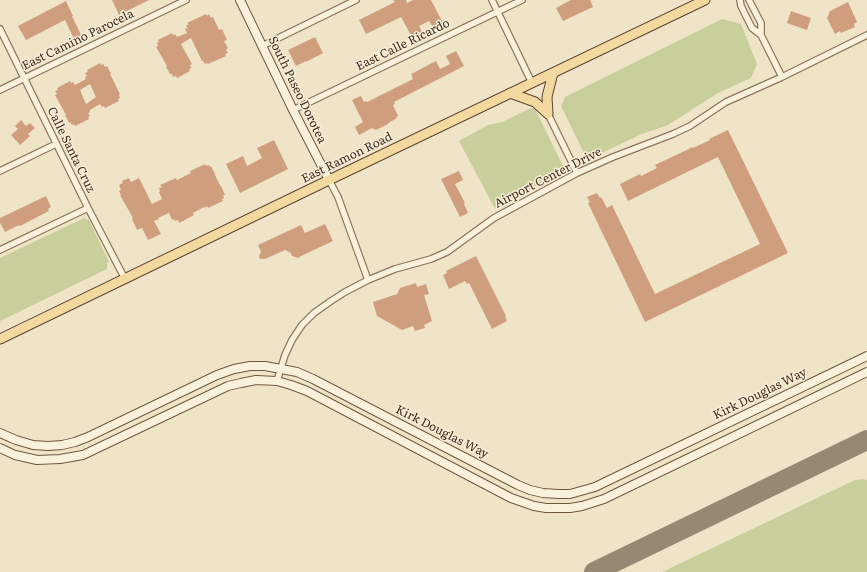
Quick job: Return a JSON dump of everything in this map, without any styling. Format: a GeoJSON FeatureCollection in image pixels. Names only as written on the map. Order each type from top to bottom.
{"type":"FeatureCollection","features":[{"type":"Feature","properties":{"kind":"main road","name":"East Ramon Road"},"geometry":{"type":"LineString","coordinates":[[0,339],[705,0]]}},
{"type":"Feature","properties":{"kind":"main road"},"geometry":{"type":"LineString","coordinates":[[548,114],[547,97],[553,73]]}},
{"type":"Feature","properties":{"kind":"main road"},"geometry":{"type":"LineString","coordinates":[[510,93],[535,102],[548,114]]}},
{"type":"Feature","properties":{"kind":"street","name":"East Camino Parocela"},"geometry":{"type":"LineString","coordinates":[[0,90],[186,0]]}},
{"type":"Feature","properties":{"kind":"street","name":"South Paseo Dorotea"},"geometry":{"type":"LineString","coordinates":[[240,0],[293,110],[338,197],[368,280]]}},
{"type":"Feature","properties":{"kind":"street"},"geometry":{"type":"LineString","coordinates":[[262,46],[356,0]]}},
{"type":"Feature","properties":{"kind":"street"},"geometry":{"type":"LineString","coordinates":[[492,0],[532,83]]}},
{"type":"Feature","properties":{"kind":"street","name":"East Calle Ricardo"},"geometry":{"type":"LineString","coordinates":[[293,110],[522,0]]}},
{"type":"Feature","properties":{"kind":"street"},"geometry":{"type":"LineString","coordinates":[[740,0],[741,6],[752,28],[761,35],[782,77]]}},
{"type":"Feature","properties":{"kind":"street"},"geometry":{"type":"LineString","coordinates":[[750,0],[761,23],[761,35]]}},
{"type":"Feature","properties":{"kind":"street","name":"Calle Santa Cruz"},"geometry":{"type":"LineString","coordinates":[[0,29],[124,279]]}},
{"type":"Feature","properties":{"kind":"street","name":"Airport Center Drive"},"geometry":{"type":"LineString","coordinates":[[277,381],[285,355],[292,340],[302,325],[314,313],[345,292],[368,280],[395,269],[431,259],[447,252],[503,212],[577,173],[613,157],[679,132],[726,102],[782,77],[867,35]]}},
{"type":"Feature","properties":{"kind":"street"},"geometry":{"type":"LineString","coordinates":[[548,114],[577,173]]}},
{"type":"Feature","properties":{"kind":"street"},"geometry":{"type":"LineString","coordinates":[[0,171],[56,144]]}},
{"type":"Feature","properties":{"kind":"street"},"geometry":{"type":"LineString","coordinates":[[0,250],[88,208]]}},
{"type":"Feature","properties":{"kind":"street","name":"Kirk Douglas Way"},"geometry":{"type":"LineString","coordinates":[[0,433],[33,445],[62,445],[75,442],[216,375],[250,366],[265,366],[297,372],[313,379],[518,485],[543,493],[570,494],[595,487],[867,356]]}},
{"type":"Feature","properties":{"kind":"street"},"geometry":{"type":"LineString","coordinates":[[0,448],[15,455],[37,460],[60,460],[83,455],[228,386],[256,380],[277,381],[307,391],[511,498],[534,506],[546,508],[582,506],[604,500],[867,372]]}},
{"type":"Feature","properties":{"kind":"green space"},"geometry":{"type":"Polygon","coordinates":[[[722,19],[741,24],[757,64],[751,78],[718,93],[668,125],[642,134],[593,157],[585,155],[561,106],[565,97],[722,19]]]}},
{"type":"Feature","properties":{"kind":"green space"},"geometry":{"type":"Polygon","coordinates":[[[531,108],[535,109],[564,168],[562,174],[523,193],[495,209],[459,141],[488,125],[502,122],[531,108]]]}},
{"type":"Feature","properties":{"kind":"green space"},"geometry":{"type":"Polygon","coordinates":[[[84,218],[89,220],[109,262],[107,263],[107,269],[0,321],[0,258],[84,218]]]}},
{"type":"Feature","properties":{"kind":"green space"},"geometry":{"type":"Polygon","coordinates":[[[855,480],[867,480],[867,572],[662,572],[855,480]]]}},
{"type":"Feature","properties":{"kind":"building"},"geometry":{"type":"Polygon","coordinates":[[[112,0],[149,0],[119,15],[112,0]]]}},
{"type":"Feature","properties":{"kind":"building"},"geometry":{"type":"Polygon","coordinates":[[[393,0],[406,0],[407,3],[413,0],[431,0],[443,23],[433,27],[429,21],[419,26],[422,32],[412,37],[401,17],[366,34],[359,20],[395,2],[393,0]]]}},
{"type":"Feature","properties":{"kind":"building"},"geometry":{"type":"Polygon","coordinates":[[[571,0],[590,0],[593,7],[563,21],[556,8],[571,0]]]}},
{"type":"Feature","properties":{"kind":"building"},"geometry":{"type":"Polygon","coordinates":[[[66,1],[83,39],[76,43],[65,20],[26,40],[18,26],[66,1]]]}},
{"type":"Feature","properties":{"kind":"building"},"geometry":{"type":"Polygon","coordinates":[[[848,2],[857,22],[854,24],[855,27],[835,34],[827,18],[830,11],[848,2]]]}},
{"type":"Feature","properties":{"kind":"building"},"geometry":{"type":"Polygon","coordinates":[[[791,11],[811,18],[807,30],[787,23],[791,11]]]}},
{"type":"Feature","properties":{"kind":"building"},"geometry":{"type":"Polygon","coordinates":[[[206,14],[207,16],[209,14],[211,18],[213,17],[219,30],[222,29],[227,40],[224,41],[228,48],[226,50],[228,53],[225,54],[226,56],[205,64],[202,61],[191,38],[181,44],[192,64],[190,65],[190,71],[177,78],[176,76],[173,77],[156,47],[158,46],[158,40],[172,33],[177,37],[187,33],[185,29],[188,28],[186,26],[189,24],[187,23],[206,14]]]}},
{"type":"Feature","properties":{"kind":"building"},"geometry":{"type":"Polygon","coordinates":[[[315,37],[323,53],[296,66],[288,50],[315,37]]]}},
{"type":"Feature","properties":{"kind":"building"},"geometry":{"type":"Polygon","coordinates":[[[456,51],[464,66],[394,102],[395,104],[393,105],[398,116],[396,117],[397,118],[376,130],[372,128],[359,135],[355,127],[363,122],[352,100],[361,96],[364,102],[367,102],[413,79],[411,74],[436,61],[440,69],[450,64],[446,56],[456,51]]]}},
{"type":"Feature","properties":{"kind":"building"},"geometry":{"type":"Polygon","coordinates":[[[100,63],[105,67],[107,66],[120,94],[120,98],[118,99],[119,101],[105,108],[100,104],[90,110],[88,113],[90,116],[88,117],[89,119],[75,126],[70,122],[69,123],[55,95],[57,94],[55,91],[58,90],[57,88],[70,81],[75,85],[86,79],[85,77],[87,76],[85,73],[88,72],[87,70],[100,63]],[[90,84],[80,90],[86,104],[96,97],[90,84]]]}},
{"type":"Feature","properties":{"kind":"building"},"geometry":{"type":"Polygon","coordinates":[[[21,120],[26,126],[30,123],[35,128],[28,134],[30,136],[20,145],[11,135],[18,129],[15,126],[21,120]]]}},
{"type":"Feature","properties":{"kind":"building"},"geometry":{"type":"Polygon","coordinates":[[[728,130],[788,253],[645,322],[588,203],[590,202],[587,197],[597,193],[607,208],[612,205],[655,294],[760,244],[718,157],[628,201],[620,184],[640,174],[641,176],[657,168],[655,165],[710,140],[709,139],[728,130]]]}},
{"type":"Feature","properties":{"kind":"building"},"geometry":{"type":"Polygon","coordinates":[[[274,140],[288,169],[240,193],[226,164],[243,156],[247,166],[262,158],[257,148],[274,140]]]}},
{"type":"Feature","properties":{"kind":"building"},"geometry":{"type":"Polygon","coordinates":[[[205,164],[206,166],[211,166],[221,186],[225,195],[223,195],[223,201],[208,208],[207,206],[205,208],[204,207],[193,213],[194,215],[179,223],[178,220],[172,220],[169,213],[158,218],[159,219],[154,221],[161,234],[148,240],[142,228],[137,230],[132,219],[133,218],[120,195],[119,191],[121,190],[119,185],[123,183],[122,181],[129,178],[131,182],[139,178],[152,204],[162,199],[159,192],[159,188],[162,187],[160,185],[176,178],[177,180],[191,173],[190,171],[205,164]]]}},
{"type":"Feature","properties":{"kind":"building"},"geometry":{"type":"Polygon","coordinates":[[[459,171],[463,180],[455,184],[465,203],[464,204],[468,213],[460,217],[441,179],[459,171]]]}},
{"type":"Feature","properties":{"kind":"building"},"geometry":{"type":"Polygon","coordinates":[[[46,196],[51,207],[48,209],[49,211],[5,232],[0,223],[0,218],[46,196]]]}},
{"type":"Feature","properties":{"kind":"building"},"geometry":{"type":"Polygon","coordinates":[[[325,224],[333,241],[298,258],[292,256],[291,253],[285,250],[265,259],[260,259],[259,256],[261,252],[258,245],[301,225],[305,233],[325,224]]]}},
{"type":"Feature","properties":{"kind":"building"},"geometry":{"type":"Polygon","coordinates":[[[476,256],[506,316],[507,321],[492,329],[469,283],[467,284],[465,281],[449,289],[443,275],[447,273],[446,271],[476,256]]]}},
{"type":"Feature","properties":{"kind":"building"},"geometry":{"type":"Polygon","coordinates":[[[416,283],[417,287],[426,284],[429,294],[424,295],[432,321],[424,325],[425,328],[415,331],[413,326],[402,330],[377,316],[373,302],[397,294],[400,288],[416,283]]]}},
{"type":"Feature","properties":{"kind":"taxiway"},"geometry":{"type":"LineString","coordinates":[[594,572],[867,440]]}}]}
